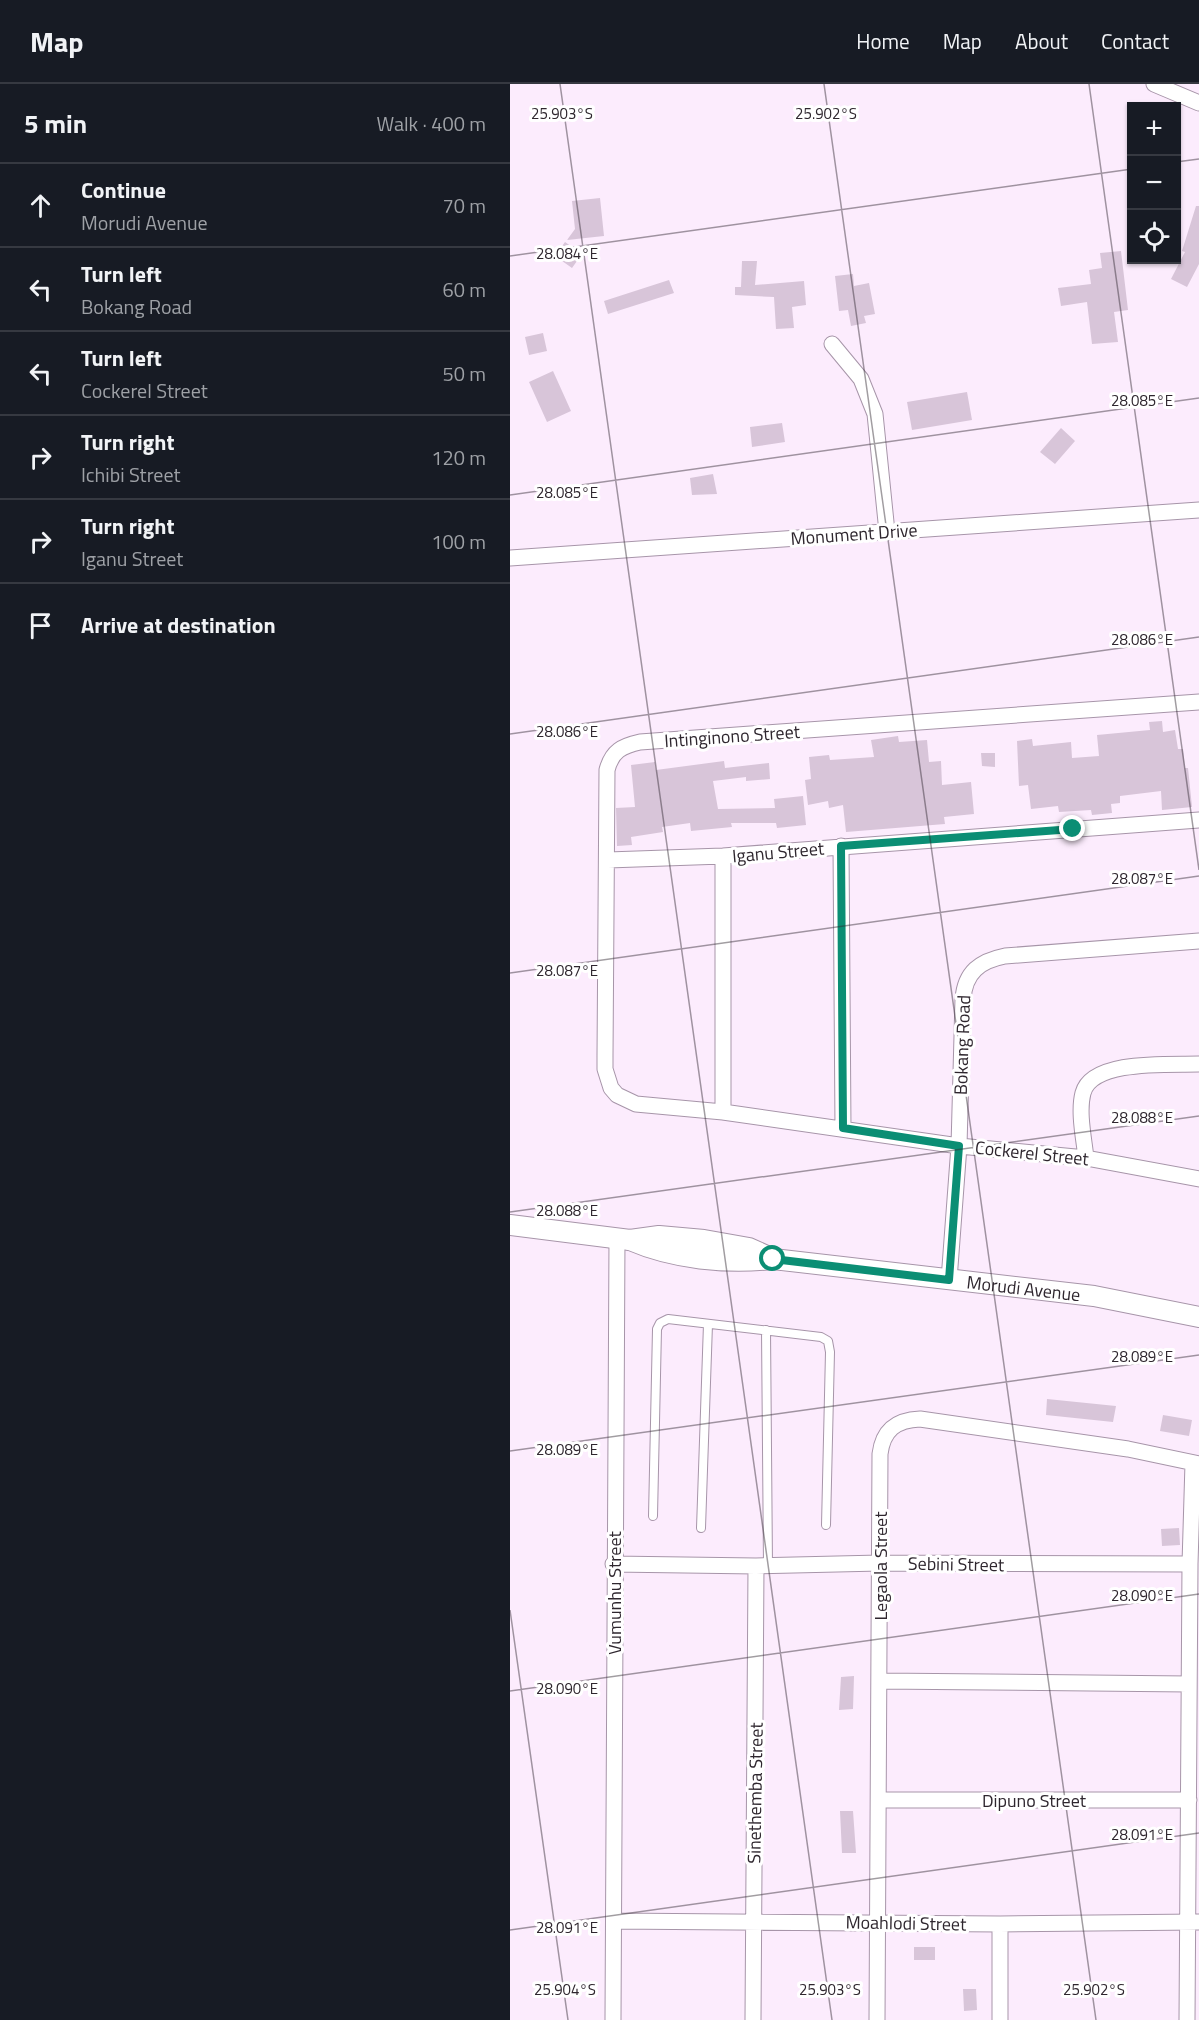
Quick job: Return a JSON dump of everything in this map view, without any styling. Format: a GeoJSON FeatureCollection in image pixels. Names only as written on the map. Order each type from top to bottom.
{"type":"FeatureCollection","features":[{"type":"Feature","properties":{"kind":"street"},"geometry":{"type":"LineString","coordinates":[[1154,84],[1199,103]]}},
{"type":"Feature","properties":{"kind":"street"},"geometry":{"type":"LineString","coordinates":[[832,344],[861,379],[875,414],[887,531]]}},
{"type":"Feature","properties":{"kind":"street","name":"Monument Drive"},"geometry":{"type":"LineString","coordinates":[[510,558],[1199,510]]}},
{"type":"Feature","properties":{"kind":"street","name":"Intinginono Street"},"geometry":{"type":"LineString","coordinates":[[617,1095],[605,1069],[607,770],[614,753],[628,745],[1199,702]]}},
{"type":"Feature","properties":{"kind":"street","name":"Iganu Street"},"geometry":{"type":"LineString","coordinates":[[608,860],[723,856],[1199,820]]}},
{"type":"Feature","properties":{"kind":"street"},"geometry":{"type":"LineString","coordinates":[[841,846],[843,1128]]}},
{"type":"Feature","properties":{"kind":"street"},"geometry":{"type":"LineString","coordinates":[[723,856],[723,1112]]}},
{"type":"Feature","properties":{"kind":"street","name":"Bokang Road"},"geometry":{"type":"LineString","coordinates":[[949,1280],[959,1146],[964,988],[971,972],[981,963],[1005,956],[1199,941]]}},
{"type":"Feature","properties":{"kind":"street"},"geometry":{"type":"LineString","coordinates":[[1086,1158],[1082,1102],[1083,1093],[1093,1078],[1112,1069],[1199,1064]]}},
{"type":"Feature","properties":{"kind":"street","name":"Cockerel Street"},"geometry":{"type":"LineString","coordinates":[[617,1095],[636,1104],[723,1112],[959,1146],[1086,1158],[1199,1179]]}},
{"type":"Feature","properties":{"kind":"street","name":"Morudi Avenue"},"geometry":{"type":"LineString","coordinates":[[510,1225],[623,1239],[658,1236],[704,1240],[749,1248],[773,1259],[1094,1296],[1199,1317]]}},
{"type":"Feature","properties":{"kind":"street","name":"Vumunhu Street"},"geometry":{"type":"LineString","coordinates":[[613,2020],[613,1564],[623,1239]]}},
{"type":"Feature","properties":{"kind":"street","name":"Legaola Street"},"geometry":{"type":"LineString","coordinates":[[877,2020],[881,1443],[892,1427],[902,1422],[920,1419],[1128,1449],[1196,1463]]}},
{"type":"Feature","properties":{"kind":"street"},"geometry":{"type":"LineString","coordinates":[[1187,2020],[1193,1922],[1189,1800],[1189,1684],[1190,1564],[1196,1463]]}},
{"type":"Feature","properties":{"kind":"street","name":"Sebini Street"},"geometry":{"type":"LineString","coordinates":[[613,1564],[762,1566],[880,1563],[1190,1564]]}},
{"type":"Feature","properties":{"kind":"street","name":"Sinethemba Street"},"geometry":{"type":"LineString","coordinates":[[753,2020],[753,1921],[762,1566]]}},
{"type":"Feature","properties":{"kind":"street"},"geometry":{"type":"LineString","coordinates":[[879,1681],[1189,1684]]}},
{"type":"Feature","properties":{"kind":"street","name":"Dipuno Street"},"geometry":{"type":"LineString","coordinates":[[879,1800],[1189,1800]]}},
{"type":"Feature","properties":{"kind":"street","name":"Moahlodi Street"},"geometry":{"type":"LineString","coordinates":[[614,1921],[878,1921],[1000,1924],[1193,1922]]}},
{"type":"Feature","properties":{"kind":"street"},"geometry":{"type":"LineString","coordinates":[[1000,1924],[1000,2020]]}},
{"type":"Feature","properties":{"kind":"lane"},"geometry":{"type":"LineString","coordinates":[[653,1516],[657,1329],[660,1323],[668,1320],[821,1336],[828,1341],[830,1352],[826,1525]]}},
{"type":"Feature","properties":{"kind":"lane"},"geometry":{"type":"LineString","coordinates":[[701,1528],[708,1324]]}},
{"type":"Feature","properties":{"kind":"lane"},"geometry":{"type":"LineString","coordinates":[[762,1566],[766,1330]]}},
{"type":"Feature","properties":{"kind":"building"},"geometry":{"type":"Polygon","coordinates":[[[600,198],[604,236],[567,240],[575,229],[572,201],[600,198]]]}},
{"type":"Feature","properties":{"kind":"building"},"geometry":{"type":"Polygon","coordinates":[[[1196,206],[1199,206],[1199,264],[1187,287],[1171,279],[1179,264],[1181,264],[1185,252],[1182,251],[1196,206]]]}},
{"type":"Feature","properties":{"kind":"building"},"geometry":{"type":"Polygon","coordinates":[[[565,242],[582,254],[572,268],[555,256],[565,242]]]}},
{"type":"Feature","properties":{"kind":"building"},"geometry":{"type":"Polygon","coordinates":[[[1121,251],[1128,310],[1114,312],[1118,342],[1092,344],[1087,302],[1061,306],[1058,288],[1091,284],[1089,270],[1102,268],[1100,253],[1121,251]]]}},
{"type":"Feature","properties":{"kind":"building"},"geometry":{"type":"Polygon","coordinates":[[[742,261],[757,261],[755,285],[804,281],[806,305],[792,307],[794,328],[776,329],[774,297],[735,295],[735,287],[741,287],[742,261]]]}},
{"type":"Feature","properties":{"kind":"building"},"geometry":{"type":"Polygon","coordinates":[[[853,274],[854,286],[869,283],[875,314],[864,316],[866,323],[851,326],[848,310],[839,311],[835,276],[853,274]]]}},
{"type":"Feature","properties":{"kind":"building"},"geometry":{"type":"Polygon","coordinates":[[[669,280],[674,293],[608,314],[604,301],[669,280]]]}},
{"type":"Feature","properties":{"kind":"building"},"geometry":{"type":"Polygon","coordinates":[[[543,333],[547,351],[529,355],[525,337],[543,333]]]}},
{"type":"Feature","properties":{"kind":"building"},"geometry":{"type":"Polygon","coordinates":[[[553,371],[571,411],[547,422],[529,382],[553,371]]]}},
{"type":"Feature","properties":{"kind":"building"},"geometry":{"type":"Polygon","coordinates":[[[967,392],[972,420],[912,430],[907,402],[967,392]]]}},
{"type":"Feature","properties":{"kind":"building"},"geometry":{"type":"Polygon","coordinates":[[[782,423],[785,442],[752,447],[750,427],[782,423]]]}},
{"type":"Feature","properties":{"kind":"building"},"geometry":{"type":"Polygon","coordinates":[[[1061,428],[1075,441],[1055,464],[1040,452],[1061,428]]]}},
{"type":"Feature","properties":{"kind":"building"},"geometry":{"type":"Polygon","coordinates":[[[713,474],[717,494],[692,495],[690,478],[713,474]]]}},
{"type":"Feature","properties":{"kind":"building"},"geometry":{"type":"Polygon","coordinates":[[[1162,721],[1163,732],[1175,730],[1178,749],[1183,749],[1185,768],[1188,768],[1192,807],[1162,810],[1161,791],[1120,796],[1120,803],[1111,804],[1112,813],[1092,815],[1091,810],[1059,812],[1058,806],[1031,809],[1028,785],[1019,786],[1017,741],[1032,739],[1033,746],[1071,742],[1072,758],[1099,756],[1097,735],[1150,730],[1149,722],[1162,721]]]}},
{"type":"Feature","properties":{"kind":"building"},"geometry":{"type":"Polygon","coordinates":[[[898,736],[899,742],[927,740],[929,762],[941,761],[942,785],[971,782],[974,814],[944,817],[945,824],[846,832],[843,805],[829,808],[828,801],[808,805],[805,780],[811,779],[809,757],[829,755],[830,760],[874,757],[871,740],[898,736]]]}},
{"type":"Feature","properties":{"kind":"building"},"geometry":{"type":"Polygon","coordinates":[[[981,753],[995,753],[995,767],[982,766],[981,753]]]}},
{"type":"Feature","properties":{"kind":"building"},"geometry":{"type":"Polygon","coordinates":[[[724,761],[725,768],[769,763],[770,779],[746,781],[746,777],[713,781],[718,809],[775,808],[774,799],[803,796],[806,825],[777,828],[776,823],[731,823],[732,827],[691,831],[690,823],[662,827],[663,832],[631,837],[632,845],[617,846],[616,808],[635,807],[631,765],[655,762],[656,770],[724,761]]]}},
{"type":"Feature","properties":{"kind":"building"},"geometry":{"type":"Polygon","coordinates":[[[1047,1399],[1116,1406],[1113,1422],[1046,1415],[1047,1399]]]}},
{"type":"Feature","properties":{"kind":"building"},"geometry":{"type":"Polygon","coordinates":[[[1163,1415],[1192,1420],[1189,1436],[1160,1431],[1163,1415]]]}},
{"type":"Feature","properties":{"kind":"building"},"geometry":{"type":"Polygon","coordinates":[[[1179,1528],[1180,1545],[1162,1546],[1161,1529],[1179,1528]]]}},
{"type":"Feature","properties":{"kind":"building"},"geometry":{"type":"Polygon","coordinates":[[[854,1676],[853,1709],[839,1710],[841,1677],[854,1676]]]}},
{"type":"Feature","properties":{"kind":"building"},"geometry":{"type":"Polygon","coordinates":[[[840,1811],[853,1811],[856,1853],[842,1853],[840,1811]]]}},
{"type":"Feature","properties":{"kind":"building"},"geometry":{"type":"Polygon","coordinates":[[[914,1947],[935,1947],[935,1960],[914,1960],[914,1947]]]}},
{"type":"Feature","properties":{"kind":"building"},"geometry":{"type":"Polygon","coordinates":[[[963,1989],[976,1989],[977,2010],[964,2011],[963,1989]]]}},
{"type":"Feature","properties":{"kind":"route"},"geometry":{"type":"LineString","coordinates":[[773,1259],[949,1280],[959,1146],[843,1128],[841,846],[1073,829]]}}]}
